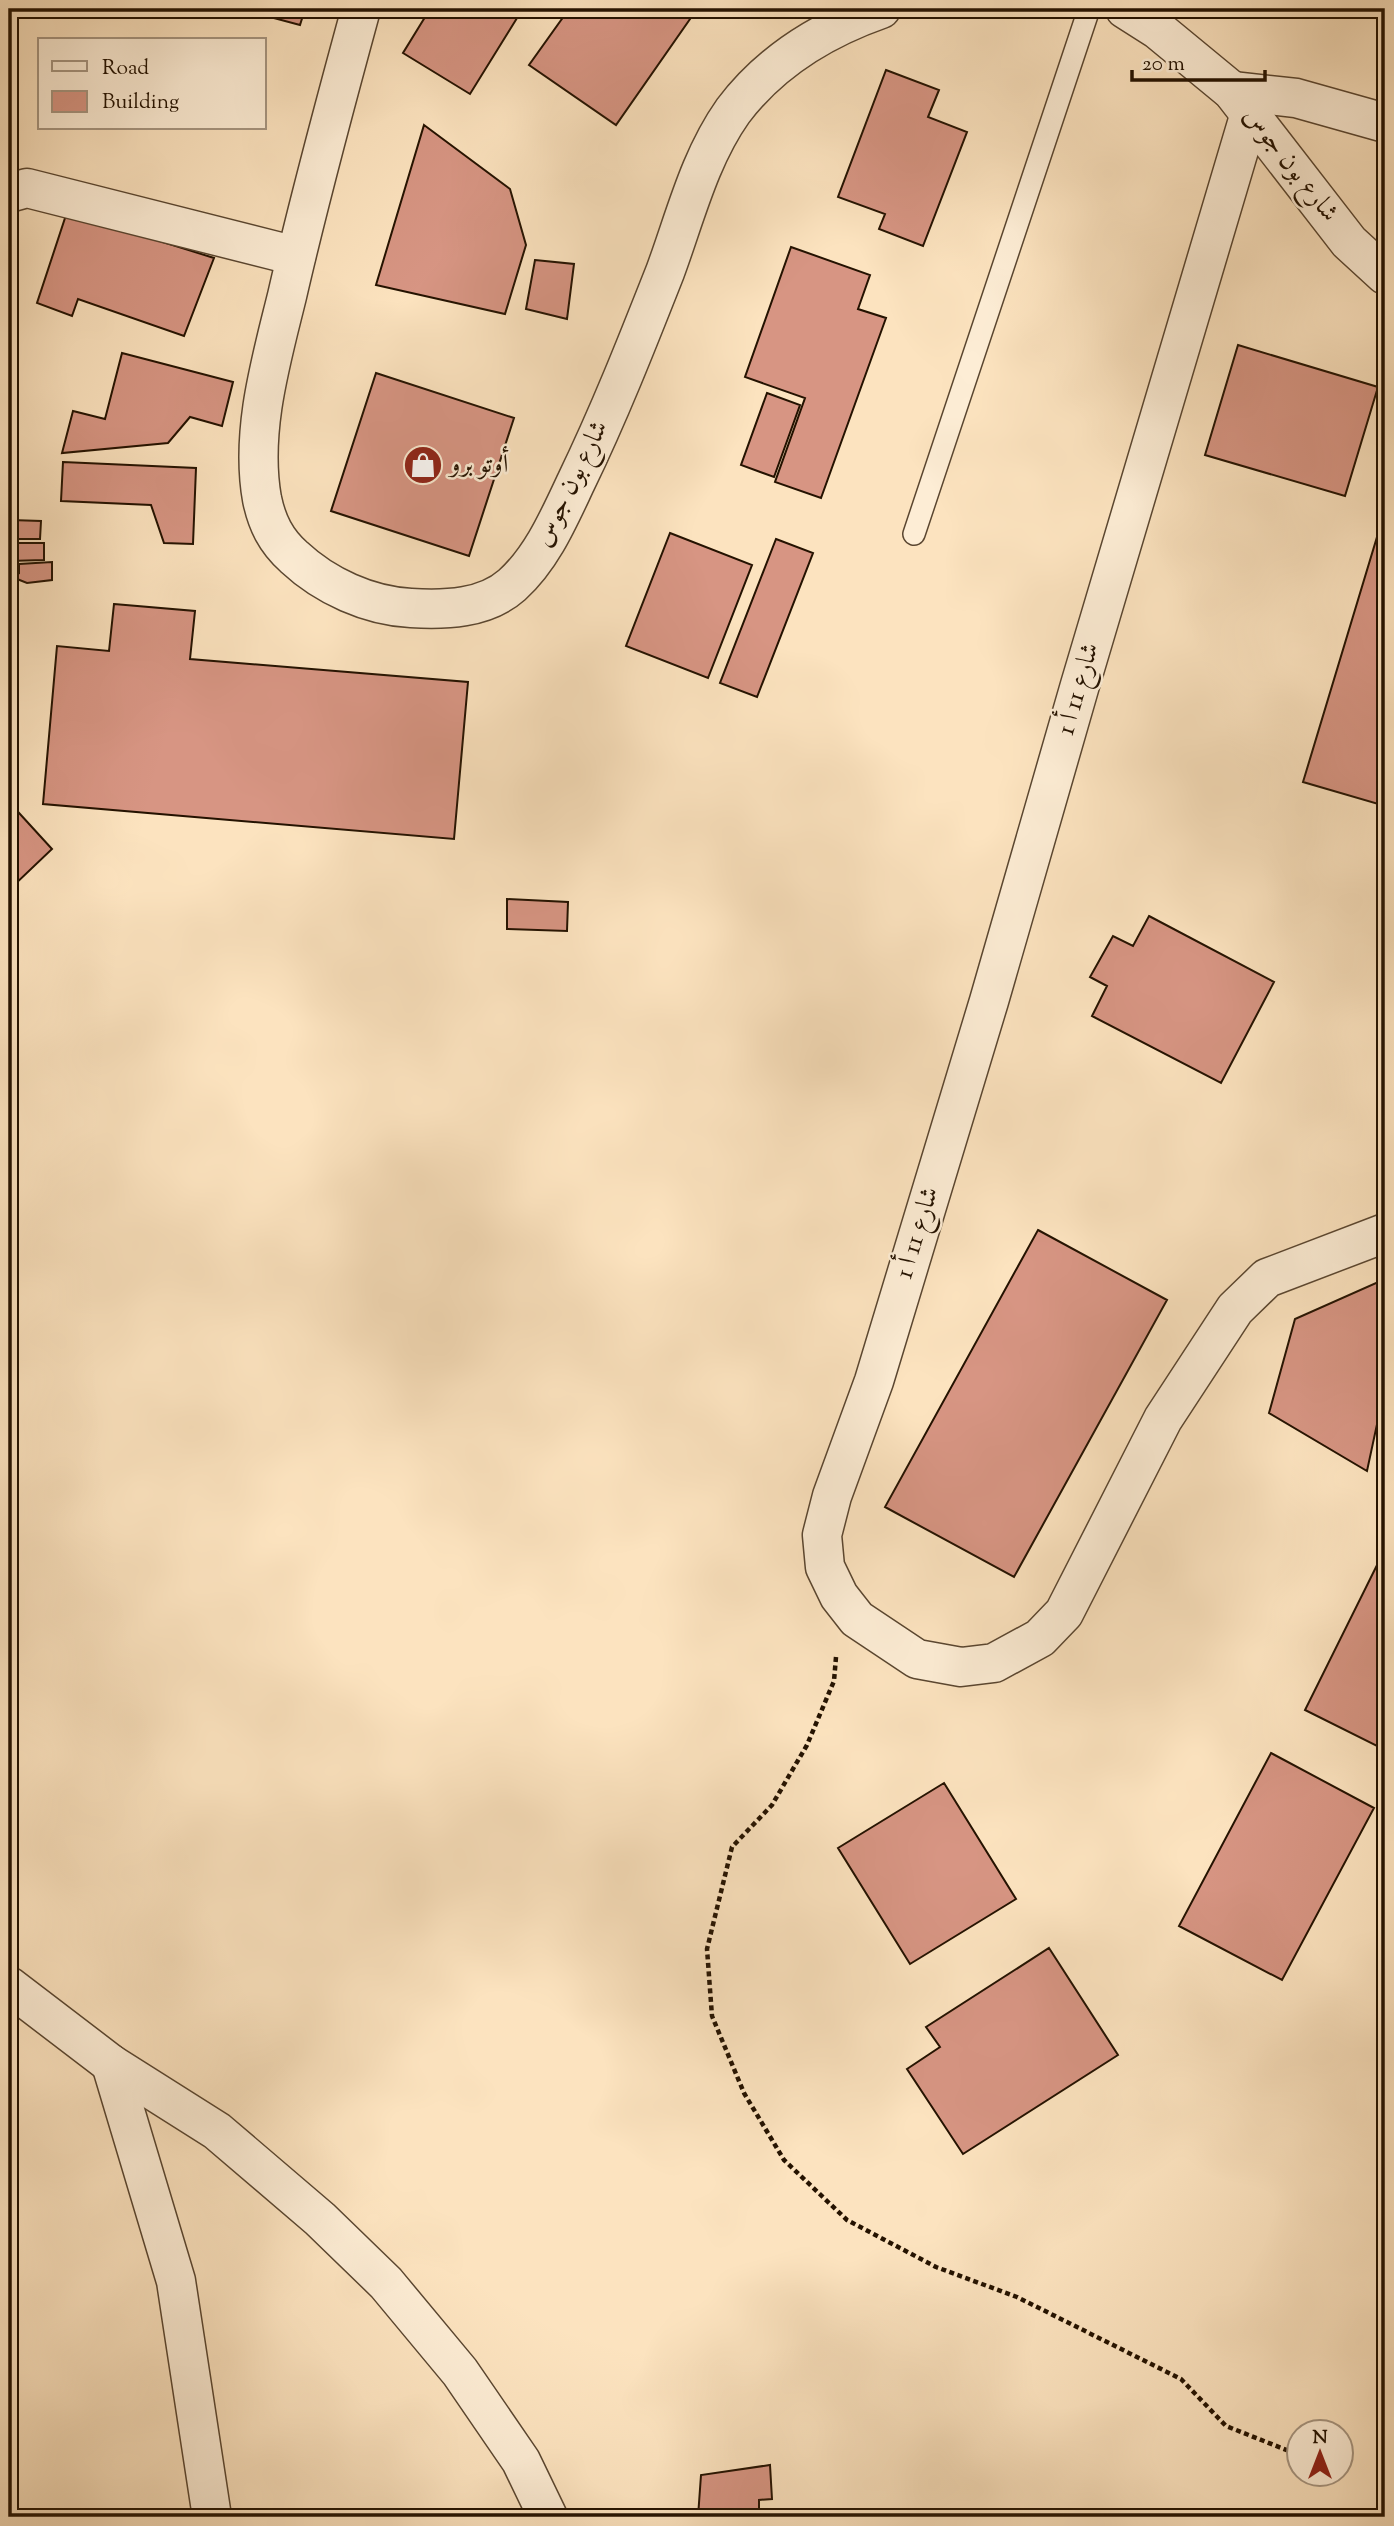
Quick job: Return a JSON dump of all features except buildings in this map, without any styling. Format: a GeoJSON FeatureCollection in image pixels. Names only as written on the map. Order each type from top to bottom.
{"type":"FeatureCollection","features":[{"type":"Feature","properties":{"kind":"street","name":"شارع بون جوس"},"geometry":{"type":"LineString","coordinates":[[361,9],[296,256],[266,384],[259,455],[262,500],[278,542],[302,564],[333,584],[365,599],[396,607],[431,610],[459,608],[484,601],[511,587],[550,537],[600,431],[666,270],[694,187],[731,114],[766,75],[797,50],[829,31],[881,9]]}},
{"type":"Feature","properties":{"kind":"street","name":"شارع بون جوس"},"geometry":{"type":"LineString","coordinates":[[1125,9],[1158,30],[1241,102],[1349,242],[1385,275]]}},
{"type":"Feature","properties":{"kind":"street"},"geometry":{"type":"LineString","coordinates":[[1241,102],[1296,98],[1385,123]]}},
{"type":"Feature","properties":{"kind":"street","name":"شارع 11 أ 1"},"geometry":{"type":"LineString","coordinates":[[1241,102],[1084,671],[985,1014],[874,1381],[832,1496],[822,1535],[824,1567],[839,1596],[857,1619],[917,1659],[961,1667],[994,1663],[1040,1637],[1064,1612],[1163,1419],[1235,1309],[1267,1278],[1385,1233]]}},
{"type":"Feature","properties":{"kind":"street"},"geometry":{"type":"LineString","coordinates":[[9,193],[27,188],[296,256]]}},
{"type":"Feature","properties":{"kind":"street"},"geometry":{"type":"LineString","coordinates":[[9,1986],[111,2064],[217,2131],[320,2219],[386,2283],[460,2372],[521,2461],[548,2517]]}},
{"type":"Feature","properties":{"kind":"street"},"geometry":{"type":"LineString","coordinates":[[111,2064],[176,2281],[212,2517]]}},
{"type":"Feature","properties":{"kind":"lane"},"geometry":{"type":"LineString","coordinates":[[914,534],[1089,9]]}},
{"type":"Feature","properties":{"kind":"path"},"geometry":{"type":"LineString","coordinates":[[839,1596],[834,1681],[807,1745],[772,1805],[732,1847],[707,1949],[712,2016],[744,2093],[784,2160],[847,2220],[936,2267],[1017,2297],[1181,2379],[1226,2426],[1286,2450]]}},
{"type":"Feature","properties":{"kind":"place","name":"أوتو برو"},"geometry":{"type":"Point","coordinates":[423,465]}}]}
